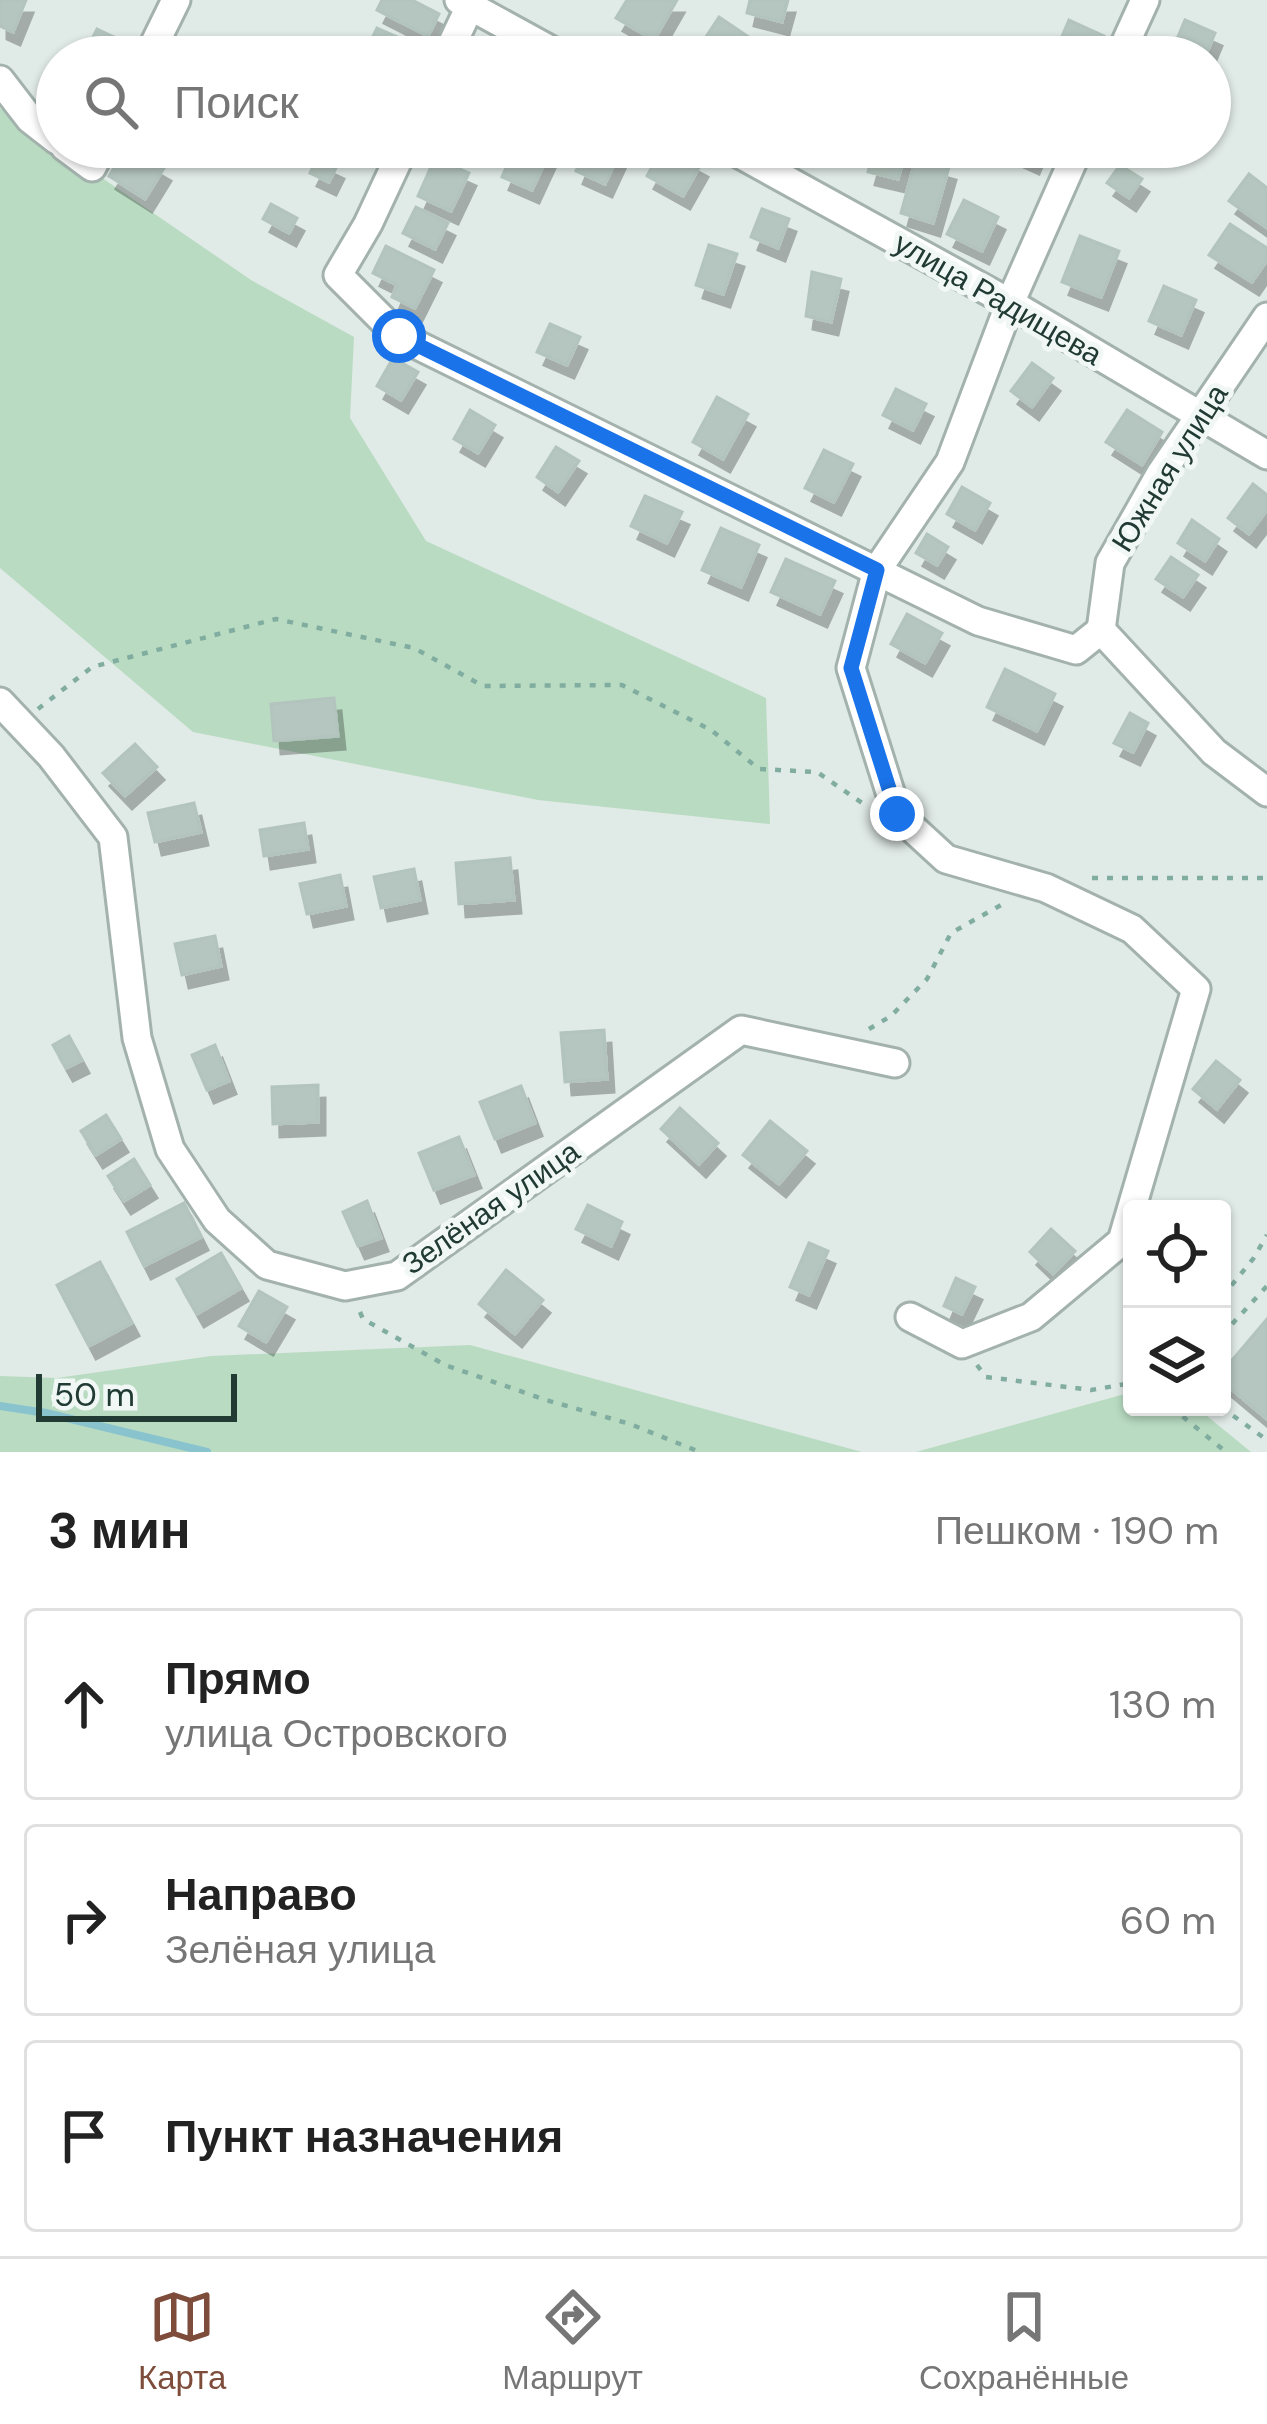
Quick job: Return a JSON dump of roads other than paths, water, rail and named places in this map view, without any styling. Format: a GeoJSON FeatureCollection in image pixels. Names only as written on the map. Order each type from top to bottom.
{"type":"FeatureCollection","features":[{"type":"Feature","properties":{"kind":"street"},"geometry":{"type":"LineString","coordinates":[[158,36],[176,0]]}},
{"type":"Feature","properties":{"kind":"street"},"geometry":{"type":"LineString","coordinates":[[1128,36],[1144,0]]}},
{"type":"Feature","properties":{"kind":"street"},"geometry":{"type":"LineString","coordinates":[[454,36],[467,2],[526,36]]}},
{"type":"Feature","properties":{"kind":"street"},"geometry":{"type":"LineString","coordinates":[[0,80],[36,124]]}},
{"type":"Feature","properties":{"kind":"street"},"geometry":{"type":"LineString","coordinates":[[394,168],[338,275],[399,336],[978,621],[1076,650],[1102,630],[1214,752],[1267,793]]}},
{"type":"Feature","properties":{"kind":"street","name":"улица Радищева"},"geometry":{"type":"LineString","coordinates":[[765,168],[1010,303],[1267,455]]}},
{"type":"Feature","properties":{"kind":"street"},"geometry":{"type":"LineString","coordinates":[[910,1317],[962,1344],[1031,1317],[1122,1241],[1196,989],[1132,929],[1046,888],[946,859],[897,814],[851,668],[877,570],[950,462],[1010,303],[1070,168]]}},
{"type":"Feature","properties":{"kind":"street","name":"Южная улица"},"geometry":{"type":"LineString","coordinates":[[1102,630],[1110,563],[1161,473],[1267,317]]}},
{"type":"Feature","properties":{"kind":"street","name":"Зелёная улица"},"geometry":{"type":"LineString","coordinates":[[0,702],[51,756],[113,837],[137,1038],[170,1149],[217,1220],[267,1264],[345,1286],[397,1276],[741,1030],[895,1063]]}},
{"type":"Feature","properties":{"kind":"waterway"},"geometry":{"type":"LineString","coordinates":[[0,1406],[207,1452]]}}]}
